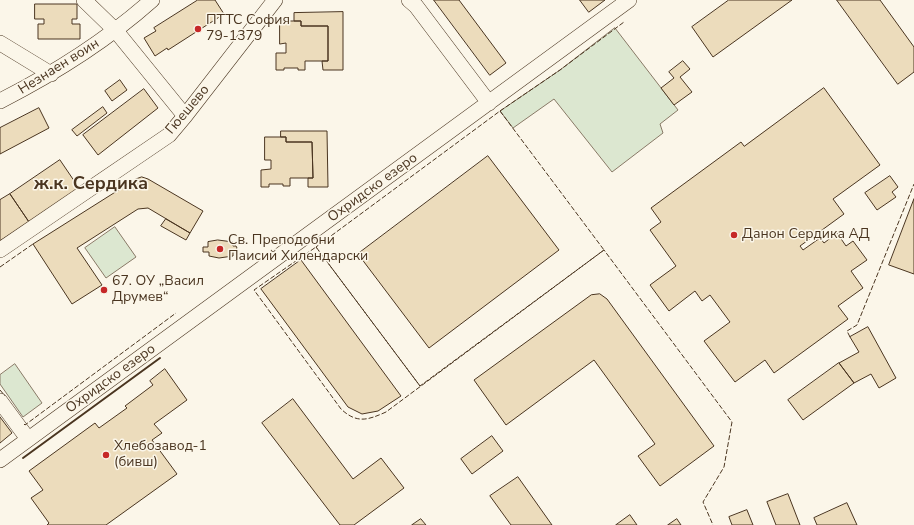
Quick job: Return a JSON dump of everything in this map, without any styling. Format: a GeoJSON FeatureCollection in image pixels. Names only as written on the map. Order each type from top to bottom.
{"type":"FeatureCollection","features":[{"type":"Feature","properties":{"kind":"street"},"geometry":{"type":"LineString","coordinates":[[84,0],[116,31],[185,116]]}},
{"type":"Feature","properties":{"kind":"street","name":"Незнаен воин"},"geometry":{"type":"LineString","coordinates":[[0,101],[51,74],[116,31],[152,0]]}},
{"type":"Feature","properties":{"kind":"street","name":"Гюешево"},"geometry":{"type":"LineString","coordinates":[[0,250],[168,135],[185,116],[275,0]]}},
{"type":"Feature","properties":{"kind":"street"},"geometry":{"type":"LineString","coordinates":[[409,0],[416,6],[489,103]]}},
{"type":"Feature","properties":{"kind":"street","name":"Охридско езеро"},"geometry":{"type":"LineString","coordinates":[[0,460],[629,0]]}},
{"type":"Feature","properties":{"kind":"street"},"geometry":{"type":"LineString","coordinates":[[0,43],[51,74]]}},
{"type":"Feature","properties":{"kind":"street"},"geometry":{"type":"LineString","coordinates":[[0,401],[28,439]]}},
{"type":"Feature","properties":{"kind":"green space"},"geometry":{"type":"Polygon","coordinates":[[[615,28],[678,110],[660,124],[663,133],[612,172],[554,99],[513,128],[500,111],[560,70],[615,28]]]}},
{"type":"Feature","properties":{"kind":"green space"},"geometry":{"type":"Polygon","coordinates":[[[115,227],[136,257],[106,278],[85,248],[115,227]]]}},
{"type":"Feature","properties":{"kind":"green space"},"geometry":{"type":"Polygon","coordinates":[[[15,364],[42,403],[23,417],[0,384],[0,375],[15,364]]]}},
{"type":"Feature","properties":{"kind":"building"},"geometry":{"type":"Polygon","coordinates":[[[198,0],[215,0],[224,14],[168,50],[167,48],[155,56],[144,38],[156,31],[154,28],[198,0]]]}},
{"type":"Feature","properties":{"kind":"building"},"geometry":{"type":"Polygon","coordinates":[[[434,0],[459,0],[506,63],[490,75],[434,0]]]}},
{"type":"Feature","properties":{"kind":"building"},"geometry":{"type":"Polygon","coordinates":[[[580,0],[605,0],[589,12],[580,0]]]}},
{"type":"Feature","properties":{"kind":"building"},"geometry":{"type":"Polygon","coordinates":[[[729,0],[792,0],[713,57],[692,27],[729,0]]]}},
{"type":"Feature","properties":{"kind":"building"},"geometry":{"type":"Polygon","coordinates":[[[837,0],[880,0],[914,47],[914,72],[898,84],[837,0]]]}},
{"type":"Feature","properties":{"kind":"building"},"geometry":{"type":"Polygon","coordinates":[[[35,4],[77,4],[77,19],[72,19],[72,24],[80,24],[80,39],[38,39],[38,24],[44,24],[44,19],[35,19],[35,4]]]}},
{"type":"Feature","properties":{"kind":"building"},"geometry":{"type":"Polygon","coordinates":[[[343,12],[343,70],[323,70],[322,61],[328,61],[328,26],[301,26],[301,21],[294,21],[294,13],[343,12]]]}},
{"type":"Feature","properties":{"kind":"building"},"geometry":{"type":"Polygon","coordinates":[[[280,21],[301,21],[301,26],[328,26],[328,61],[305,61],[305,70],[298,70],[298,68],[284,68],[284,70],[276,70],[276,53],[286,53],[286,43],[280,44],[280,21]]]}},
{"type":"Feature","properties":{"kind":"building"},"geometry":{"type":"Polygon","coordinates":[[[683,61],[690,69],[680,77],[692,92],[674,105],[661,88],[674,78],[669,72],[683,61]]]}},
{"type":"Feature","properties":{"kind":"building"},"geometry":{"type":"Polygon","coordinates":[[[120,80],[127,90],[112,101],[105,91],[120,80]]]}},
{"type":"Feature","properties":{"kind":"building","name":"Данон Сердика АД"},"geometry":{"type":"Polygon","coordinates":[[[824,88],[880,165],[833,199],[844,214],[800,246],[803,250],[820,238],[824,243],[837,233],[846,246],[853,241],[867,260],[851,271],[863,288],[838,306],[848,319],[774,373],[765,360],[735,382],[704,341],[730,322],[710,295],[702,301],[695,291],[669,311],[650,285],[676,266],[650,230],[661,222],[651,208],[741,142],[744,146],[824,88]]]}},
{"type":"Feature","properties":{"kind":"building"},"geometry":{"type":"Polygon","coordinates":[[[144,89],[158,108],[98,155],[83,135],[144,89]]]}},
{"type":"Feature","properties":{"kind":"building"},"geometry":{"type":"Polygon","coordinates":[[[103,107],[107,113],[77,136],[72,130],[103,107]]]}},
{"type":"Feature","properties":{"kind":"building"},"geometry":{"type":"Polygon","coordinates":[[[39,108],[49,128],[0,154],[0,128],[39,108]]]}},
{"type":"Feature","properties":{"kind":"building"},"geometry":{"type":"Polygon","coordinates":[[[281,131],[327,131],[328,187],[308,187],[308,178],[313,178],[312,142],[286,142],[286,137],[281,137],[281,131]]]}},
{"type":"Feature","properties":{"kind":"building"},"geometry":{"type":"Polygon","coordinates":[[[265,137],[286,137],[286,142],[312,142],[313,178],[290,178],[290,186],[283,186],[283,184],[269,184],[269,187],[261,187],[261,170],[271,169],[271,160],[265,160],[265,137]]]}},
{"type":"Feature","properties":{"kind":"building"},"geometry":{"type":"Polygon","coordinates":[[[488,156],[559,250],[429,348],[358,254],[488,156]]]}},
{"type":"Feature","properties":{"kind":"building"},"geometry":{"type":"Polygon","coordinates":[[[60,160],[79,188],[29,222],[10,194],[60,160]]]}},
{"type":"Feature","properties":{"kind":"building"},"geometry":{"type":"Polygon","coordinates":[[[890,176],[898,187],[892,192],[896,197],[877,210],[865,193],[890,176]]]}},
{"type":"Feature","properties":{"kind":"building"},"geometry":{"type":"Polygon","coordinates":[[[142,177],[203,211],[190,233],[148,208],[138,209],[77,248],[102,285],[72,304],[33,244],[136,179],[142,177]]]}},
{"type":"Feature","properties":{"kind":"building"},"geometry":{"type":"Polygon","coordinates":[[[10,194],[29,222],[0,241],[0,200],[10,194]]]}},
{"type":"Feature","properties":{"kind":"building"},"geometry":{"type":"Polygon","coordinates":[[[914,199],[914,274],[889,265],[914,199]]]}},
{"type":"Feature","properties":{"kind":"building"},"geometry":{"type":"Polygon","coordinates":[[[166,219],[190,233],[186,240],[161,226],[166,219]]]}},
{"type":"Feature","properties":{"kind":"building","name":"Св. Преподобни Паисий Хилендарски"},"geometry":{"type":"Polygon","coordinates":[[[218,240],[233,242],[233,246],[236,246],[237,248],[233,251],[233,256],[219,258],[209,256],[209,252],[203,252],[203,247],[208,247],[208,242],[218,240]]]}},
{"type":"Feature","properties":{"kind":"building"},"geometry":{"type":"Polygon","coordinates":[[[301,260],[401,396],[378,411],[362,414],[348,407],[261,289],[301,260]]]}},
{"type":"Feature","properties":{"kind":"building"},"geometry":{"type":"Polygon","coordinates":[[[600,294],[607,299],[714,446],[660,486],[638,456],[655,444],[594,360],[506,425],[474,380],[591,295],[600,294]]]}},
{"type":"Feature","properties":{"kind":"building"},"geometry":{"type":"Polygon","coordinates":[[[868,327],[896,378],[879,388],[871,374],[854,383],[839,363],[859,352],[850,337],[868,327]]]}},
{"type":"Feature","properties":{"kind":"building"},"geometry":{"type":"Polygon","coordinates":[[[839,363],[854,383],[803,420],[788,400],[839,363]]]}},
{"type":"Feature","properties":{"kind":"building","name":"Хлебозавод-1 (бивш)"},"geometry":{"type":"Polygon","coordinates":[[[165,369],[187,400],[154,424],[162,433],[152,440],[177,474],[106,525],[47,525],[49,523],[31,498],[43,490],[29,471],[95,423],[99,428],[127,408],[125,406],[153,385],[150,381],[165,369]]]}},
{"type":"Feature","properties":{"kind":"building"},"geometry":{"type":"Polygon","coordinates":[[[293,399],[353,479],[381,458],[404,488],[354,525],[340,525],[262,423],[293,399]]]}},
{"type":"Feature","properties":{"kind":"building"},"geometry":{"type":"Polygon","coordinates":[[[0,417],[12,433],[0,443],[0,417]]]}},
{"type":"Feature","properties":{"kind":"building"},"geometry":{"type":"Polygon","coordinates":[[[492,436],[503,451],[472,474],[461,459],[492,436]]]}},
{"type":"Feature","properties":{"kind":"building"},"geometry":{"type":"Polygon","coordinates":[[[518,477],[552,525],[511,525],[490,496],[518,477]]]}},
{"type":"Feature","properties":{"kind":"building"},"geometry":{"type":"Polygon","coordinates":[[[788,494],[800,525],[776,525],[767,502],[788,494]]]}},
{"type":"Feature","properties":{"kind":"building"},"geometry":{"type":"Polygon","coordinates":[[[847,503],[857,525],[817,525],[814,518],[847,503]]]}},
{"type":"Feature","properties":{"kind":"building"},"geometry":{"type":"Polygon","coordinates":[[[747,510],[753,525],[732,525],[729,517],[747,510]]]}},
{"type":"Feature","properties":{"kind":"building"},"geometry":{"type":"Polygon","coordinates":[[[630,515],[637,525],[616,525],[630,515]]]}},
{"type":"Feature","properties":{"kind":"building"},"geometry":{"type":"Polygon","coordinates":[[[421,519],[426,525],[412,525],[421,519]]]}},
{"type":"Feature","properties":{"kind":"building"},"geometry":{"type":"Polygon","coordinates":[[[677,519],[681,525],[668,525],[677,519]]]}},
{"type":"Feature","properties":{"kind":"fence"},"geometry":{"type":"LineString","coordinates":[[500,111],[560,70],[624,22]]}},
{"type":"Feature","properties":{"kind":"fence"},"geometry":{"type":"LineString","coordinates":[[500,111],[604,250],[420,386],[316,247],[500,111]]}},
{"type":"Feature","properties":{"kind":"fence"},"geometry":{"type":"LineString","coordinates":[[850,337],[847,331],[857,325],[914,184]]}},
{"type":"Feature","properties":{"kind":"fence"},"geometry":{"type":"LineString","coordinates":[[0,267],[33,244]]}},
{"type":"Feature","properties":{"kind":"fence"},"geometry":{"type":"LineString","coordinates":[[420,386],[316,247],[254,290],[341,409],[352,417],[358,419],[368,419],[386,412],[604,250],[732,422],[724,467],[703,502],[713,525]]}},
{"type":"Feature","properties":{"kind":"fence"},"geometry":{"type":"LineString","coordinates":[[24,424],[25,425],[176,313]]}},
{"type":"Feature","properties":{"kind":"fence"},"geometry":{"type":"LineString","coordinates":[[0,390],[5,396]]}},
{"type":"Feature","properties":{"kind":"wall"},"geometry":{"type":"LineString","coordinates":[[23,458],[160,358]]}},
{"type":"Feature","properties":{"kind":"place","name":"ПТТС София 79-1379"},"geometry":{"type":"Point","coordinates":[198,29]}},
{"type":"Feature","properties":{"kind":"place","name":"Данон Сердика АД"},"geometry":{"type":"Point","coordinates":[734,235]}},
{"type":"Feature","properties":{"kind":"place","name":"Св. Преподобни Паисий Хилендарски"},"geometry":{"type":"Point","coordinates":[220,249]}},
{"type":"Feature","properties":{"kind":"place","name":"67. ОУ „Васил Друмев“"},"geometry":{"type":"Point","coordinates":[104,290]}},
{"type":"Feature","properties":{"kind":"place","name":"Хлебозавод-1 (бивш)"},"geometry":{"type":"Point","coordinates":[106,455]}},
{"type":"Feature","properties":{"kind":"district","name":"ж.к. Сердика"},"geometry":{"type":"Point","coordinates":[91,185]}}]}
